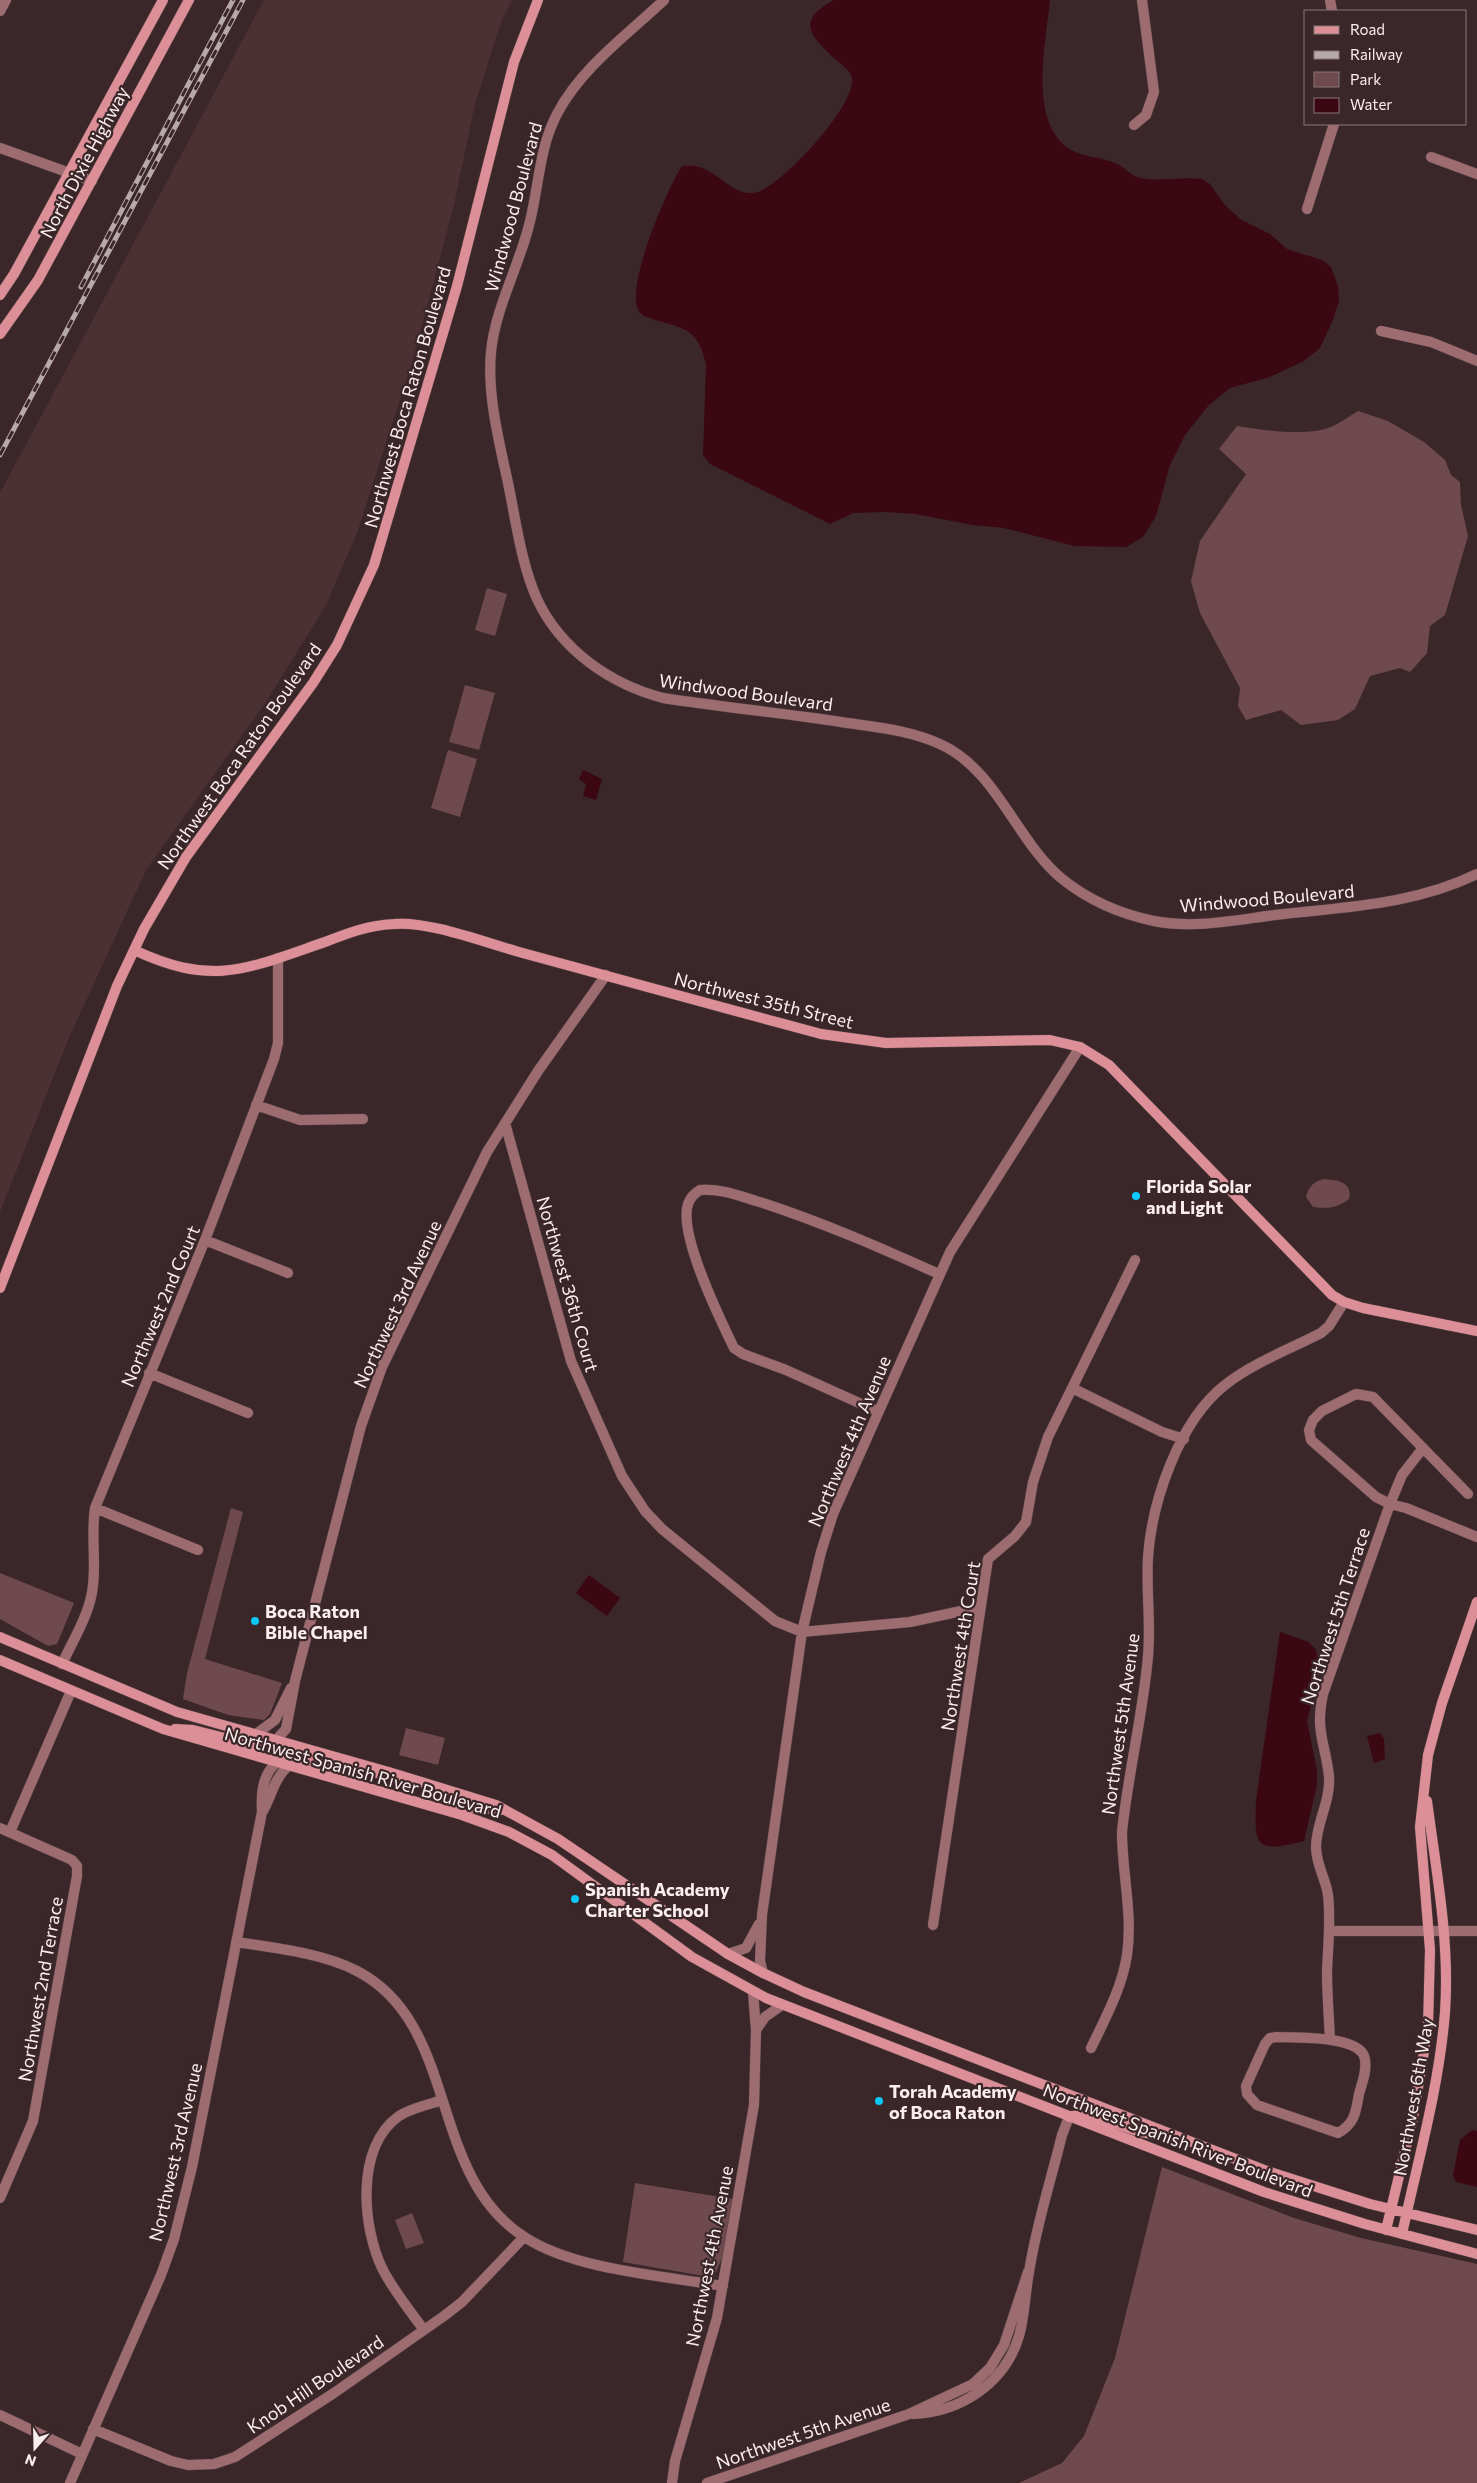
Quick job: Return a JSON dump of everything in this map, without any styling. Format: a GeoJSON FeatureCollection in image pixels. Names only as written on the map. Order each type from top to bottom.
{"type":"FeatureCollection","features":[{"type":"Feature","properties":{"kind":"main road","name":"North Dixie Highway"},"geometry":{"type":"LineString","coordinates":[[0,295],[14,274],[163,0]]}},
{"type":"Feature","properties":{"kind":"main road","name":"North Dixie Highway"},"geometry":{"type":"LineString","coordinates":[[0,334],[38,280],[188,0]]}},
{"type":"Feature","properties":{"kind":"main road","name":"Northwest Boca Raton Boulevard"},"geometry":{"type":"LineString","coordinates":[[0,1288],[134,950],[164,892],[186,857],[313,683],[359,602],[374,565],[457,286],[514,62],[538,0]]}},
{"type":"Feature","properties":{"kind":"main road","name":"Northwest 35th Street"},"geometry":{"type":"LineString","coordinates":[[134,950],[176,967],[201,972],[244,969],[363,928],[408,924],[606,975],[821,1034],[853,1040],[886,1044],[1050,1040],[1080,1047],[1109,1065],[1332,1295],[1344,1302],[1372,1310],[1477,1331]]}},
{"type":"Feature","properties":{"kind":"main road","name":"Northwest 6th Way"},"geometry":{"type":"LineString","coordinates":[[1386,2230],[1413,2118],[1425,2048],[1430,2004],[1429,1930],[1420,1827],[1425,1785],[1433,1735],[1477,1602]]}},
{"type":"Feature","properties":{"kind":"main road","name":"Northwest Spanish River Boulevard"},"geometry":{"type":"LineString","coordinates":[[0,1637],[160,1706],[483,1800],[507,1810],[558,1839],[728,1954],[804,1992],[1301,2183],[1391,2209],[1477,2230]]}},
{"type":"Feature","properties":{"kind":"main road","name":"Northwest Spanish River Boulevard"},"geometry":{"type":"LineString","coordinates":[[0,1660],[160,1728],[477,1820],[525,1840],[559,1861],[680,1948],[753,1992],[782,2005],[1264,2192],[1386,2230],[1477,2254]]}},
{"type":"Feature","properties":{"kind":"main road"},"geometry":{"type":"LineString","coordinates":[[160,1728],[193,1730],[256,1746],[276,1740]]}},
{"type":"Feature","properties":{"kind":"main road"},"geometry":{"type":"LineString","coordinates":[[276,1762],[296,1757],[360,1773],[392,1773]]}},
{"type":"Feature","properties":{"kind":"main road","name":"Northwest 6th Way"},"geometry":{"type":"LineString","coordinates":[[1402,2234],[1429,2121],[1440,2059],[1445,1991],[1444,1930],[1425,1785]]}},
{"type":"Feature","properties":{"kind":"main road"},"geometry":{"type":"LineString","coordinates":[[400,1798],[470,1809],[507,1810]]}},
{"type":"Feature","properties":{"kind":"main road"},"geometry":{"type":"LineString","coordinates":[[1068,2117],[1086,2113],[1137,2131],[1187,2140]]}},
{"type":"Feature","properties":{"kind":"street"},"geometry":{"type":"LineString","coordinates":[[0,11],[6,0]]}},
{"type":"Feature","properties":{"kind":"street","name":"Windwood Boulevard"},"geometry":{"type":"LineString","coordinates":[[664,0],[586,72],[573,88],[557,114],[542,155],[528,230],[493,340],[491,371],[495,416],[526,565],[538,600],[572,647],[604,674],[623,684],[656,696],[869,726],[910,734],[944,746],[982,777],[1030,845],[1062,878],[1100,903],[1131,915],[1156,921],[1201,924],[1371,904],[1430,894],[1477,874]]}},
{"type":"Feature","properties":{"kind":"street"},"geometry":{"type":"LineString","coordinates":[[1134,125],[1146,115],[1154,92],[1142,0]]}},
{"type":"Feature","properties":{"kind":"street"},"geometry":{"type":"LineString","coordinates":[[1307,209],[1334,125]]}},
{"type":"Feature","properties":{"kind":"street"},"geometry":{"type":"LineString","coordinates":[[0,148],[92,181]]}},
{"type":"Feature","properties":{"kind":"street"},"geometry":{"type":"LineString","coordinates":[[1431,157],[1477,174]]}},
{"type":"Feature","properties":{"kind":"street"},"geometry":{"type":"LineString","coordinates":[[1381,331],[1431,342],[1477,361]]}},
{"type":"Feature","properties":{"kind":"street","name":"Northwest 2nd Court"},"geometry":{"type":"LineString","coordinates":[[62,1664],[86,1611],[93,1586],[92,1530],[95,1508],[205,1240],[274,1059],[278,1043],[278,958]]}},
{"type":"Feature","properties":{"kind":"street","name":"Northwest 3rd Avenue"},"geometry":{"type":"LineString","coordinates":[[276,1740],[286,1729],[295,1681],[361,1426],[376,1383],[398,1332],[483,1159],[505,1123],[606,975]]}},
{"type":"Feature","properties":{"kind":"street","name":"Northwest 4th Avenue"},"geometry":{"type":"LineString","coordinates":[[763,1973],[760,1961],[761,1921],[802,1632],[821,1552],[833,1514],[877,1411],[939,1274],[960,1233],[1080,1047]]}},
{"type":"Feature","properties":{"kind":"street"},"geometry":{"type":"LineString","coordinates":[[256,1105],[300,1120],[363,1119]]}},
{"type":"Feature","properties":{"kind":"street","name":"Northwest 36th Court"},"geometry":{"type":"LineString","coordinates":[[505,1123],[571,1361],[622,1476],[645,1511],[662,1529],[775,1621],[791,1630],[802,1632]]}},
{"type":"Feature","properties":{"kind":"street"},"geometry":{"type":"LineString","coordinates":[[877,1411],[786,1370],[743,1354],[734,1348],[701,1277],[686,1220],[688,1204],[700,1190],[712,1189],[818,1221],[939,1274]]}},
{"type":"Feature","properties":{"kind":"street"},"geometry":{"type":"LineString","coordinates":[[205,1240],[288,1273]]}},
{"type":"Feature","properties":{"kind":"street","name":"Northwest 4th Court"},"geometry":{"type":"LineString","coordinates":[[933,1925],[988,1559],[1015,1536],[1026,1522],[1040,1460],[1048,1437],[1134,1260]]}},
{"type":"Feature","properties":{"kind":"street","name":"Northwest 5th Avenue"},"geometry":{"type":"LineString","coordinates":[[1091,2048],[1116,1995],[1127,1956],[1128,1915],[1122,1858],[1122,1832],[1148,1656],[1148,1559],[1159,1497],[1184,1439],[1201,1410],[1224,1385],[1322,1334],[1344,1302]]}},
{"type":"Feature","properties":{"kind":"street"},"geometry":{"type":"LineString","coordinates":[[149,1373],[248,1412]]}},
{"type":"Feature","properties":{"kind":"street"},"geometry":{"type":"LineString","coordinates":[[1072,1388],[1162,1432],[1184,1439]]}},
{"type":"Feature","properties":{"kind":"street"},"geometry":{"type":"LineString","coordinates":[[1468,1494],[1372,1397],[1356,1394],[1322,1411],[1313,1420],[1309,1430],[1311,1440],[1376,1497],[1477,1537]]}},
{"type":"Feature","properties":{"kind":"street","name":"Northwest 5th Terrace"},"geometry":{"type":"LineString","coordinates":[[1330,2040],[1327,1977],[1328,1893],[1318,1864],[1316,1848],[1317,1836],[1328,1793],[1329,1776],[1320,1735],[1320,1711],[1323,1694],[1390,1504],[1402,1475],[1423,1448]]}},
{"type":"Feature","properties":{"kind":"street"},"geometry":{"type":"LineString","coordinates":[[95,1508],[198,1550]]}},
{"type":"Feature","properties":{"kind":"street"},"geometry":{"type":"LineString","coordinates":[[802,1632],[910,1622],[980,1607]]}},
{"type":"Feature","properties":{"kind":"street","name":"Northwest 3rd Avenue"},"geometry":{"type":"LineString","coordinates":[[256,1734],[275,1720],[295,1681]]}},
{"type":"Feature","properties":{"kind":"street"},"geometry":{"type":"LineString","coordinates":[[10,1832],[70,1691]]}},
{"type":"Feature","properties":{"kind":"street","name":"Northwest 3rd Avenue"},"geometry":{"type":"LineString","coordinates":[[70,2483],[162,2275],[174,2239],[192,2168],[262,1812],[261,1797],[266,1777],[276,1762]]}},
{"type":"Feature","properties":{"kind":"street","name":"Northwest 3rd Avenue"},"geometry":{"type":"LineString","coordinates":[[262,1812],[270,1799],[275,1782],[288,1766]]}},
{"type":"Feature","properties":{"kind":"street","name":"Northwest 2nd Terrace"},"geometry":{"type":"LineString","coordinates":[[0,1828],[72,1860],[77,1866],[77,1876],[32,2121],[0,2198]]}},
{"type":"Feature","properties":{"kind":"street","name":"Northwest 4th Avenue"},"geometry":{"type":"LineString","coordinates":[[728,1954],[746,1948],[761,1921]]}},
{"type":"Feature","properties":{"kind":"street"},"geometry":{"type":"LineString","coordinates":[[1329,1931],[1477,1931]]}},
{"type":"Feature","properties":{"kind":"street"},"geometry":{"type":"LineString","coordinates":[[236,1942],[339,1964],[357,1971],[381,1988],[406,2014],[419,2035],[468,2171],[492,2207],[524,2237],[575,2259],[723,2286]]}},
{"type":"Feature","properties":{"kind":"street","name":"Northwest 4th Avenue"},"geometry":{"type":"LineString","coordinates":[[672,2483],[675,2461],[718,2318],[755,2100],[756,2030],[753,1992]]}},
{"type":"Feature","properties":{"kind":"street"},"geometry":{"type":"LineString","coordinates":[[756,2030],[765,2017],[782,2005]]}},
{"type":"Feature","properties":{"kind":"street"},"geometry":{"type":"LineString","coordinates":[[1270,2038],[1330,2040],[1346,2042],[1356,2046],[1362,2051],[1365,2058],[1354,2119],[1348,2128],[1338,2133],[1318,2128],[1257,2106],[1252,2101],[1246,2086],[1260,2053],[1270,2038]]}},
{"type":"Feature","properties":{"kind":"street"},"geometry":{"type":"LineString","coordinates":[[424,2330],[390,2282],[378,2260],[368,2219],[367,2190],[373,2153],[384,2130],[400,2115],[442,2100]]}},
{"type":"Feature","properties":{"kind":"street","name":"Northwest 5th Avenue"},"geometry":{"type":"LineString","coordinates":[[707,2483],[909,2414],[973,2384],[990,2368],[1004,2345],[1028,2272],[1068,2117]]}},
{"type":"Feature","properties":{"kind":"street","name":"Knob Hill Boulevard"},"geometry":{"type":"LineString","coordinates":[[93,2429],[171,2461],[202,2465],[225,2461],[254,2446],[462,2302],[524,2237]]}},
{"type":"Feature","properties":{"kind":"street"},"geometry":{"type":"LineString","coordinates":[[0,2414],[82,2454]]}},
{"type":"Feature","properties":{"kind":"shaded area"},"geometry":{"type":"Polygon","coordinates":[[[264,0],[512,0],[501,22],[475,104],[453,209],[413,359],[357,533],[326,605],[266,702],[146,870],[68,1040],[0,1212],[0,493],[264,0]]]}},
{"type":"Feature","properties":{"kind":"green space"},"geometry":{"type":"Polygon","coordinates":[[[1358,411],[1388,421],[1424,442],[1445,460],[1451,475],[1460,482],[1461,505],[1468,536],[1445,615],[1430,626],[1427,653],[1410,672],[1400,668],[1370,676],[1355,709],[1338,720],[1301,725],[1281,710],[1246,720],[1238,706],[1240,688],[1200,613],[1191,581],[1200,541],[1246,474],[1219,449],[1237,426],[1284,432],[1309,432],[1331,427],[1358,411]]]}},
{"type":"Feature","properties":{"kind":"green space"},"geometry":{"type":"Polygon","coordinates":[[[487,588],[507,594],[495,636],[475,630],[487,588]]]}},
{"type":"Feature","properties":{"kind":"green space"},"geometry":{"type":"Polygon","coordinates":[[[465,685],[495,693],[479,750],[449,742],[465,685]]]}},
{"type":"Feature","properties":{"kind":"green space"},"geometry":{"type":"Polygon","coordinates":[[[448,750],[477,759],[460,817],[431,808],[448,750]]]}},
{"type":"Feature","properties":{"kind":"green space"},"geometry":{"type":"Polygon","coordinates":[[[1324,1179],[1339,1181],[1347,1185],[1350,1193],[1349,1199],[1332,1207],[1313,1207],[1306,1197],[1307,1193],[1314,1183],[1324,1179]]]}},
{"type":"Feature","properties":{"kind":"green space"},"geometry":{"type":"Polygon","coordinates":[[[231,1508],[243,1512],[205,1659],[282,1683],[270,1714],[264,1720],[228,1715],[183,1699],[187,1673],[231,1508]]]}},
{"type":"Feature","properties":{"kind":"green space"},"geometry":{"type":"Polygon","coordinates":[[[0,1573],[74,1603],[57,1644],[48,1646],[0,1619],[0,1573]]]}},
{"type":"Feature","properties":{"kind":"green space"},"geometry":{"type":"Polygon","coordinates":[[[406,1728],[445,1738],[438,1765],[399,1755],[406,1728]]]}},
{"type":"Feature","properties":{"kind":"green space"},"geometry":{"type":"Polygon","coordinates":[[[1162,2167],[1294,2218],[1361,2238],[1477,2264],[1477,2483],[1019,2483],[1062,2463],[1084,2436],[1115,2358],[1162,2167]]]}},
{"type":"Feature","properties":{"kind":"green space"},"geometry":{"type":"Polygon","coordinates":[[[635,2183],[733,2199],[723,2256],[716,2272],[704,2276],[623,2262],[635,2183]]]}},
{"type":"Feature","properties":{"kind":"green space"},"geometry":{"type":"Polygon","coordinates":[[[412,2213],[424,2243],[406,2249],[395,2220],[412,2213]]]}},
{"type":"Feature","properties":{"kind":"water"},"geometry":{"type":"Polygon","coordinates":[[[834,0],[1050,0],[1042,81],[1044,102],[1049,121],[1057,138],[1071,150],[1115,163],[1137,177],[1145,179],[1202,179],[1210,184],[1224,204],[1240,219],[1270,234],[1287,249],[1322,260],[1331,267],[1338,286],[1339,300],[1333,320],[1320,348],[1304,361],[1270,377],[1230,388],[1208,406],[1185,435],[1170,465],[1156,516],[1143,537],[1126,547],[1074,546],[1004,528],[973,525],[915,514],[885,512],[853,513],[830,524],[710,464],[703,455],[706,364],[698,343],[688,331],[646,317],[639,311],[636,299],[637,282],[642,262],[658,216],[682,166],[694,166],[704,169],[739,190],[748,193],[758,192],[784,175],[800,160],[831,124],[850,91],[852,78],[847,70],[818,42],[810,28],[815,14],[834,0]]]}},
{"type":"Feature","properties":{"kind":"water"},"geometry":{"type":"Polygon","coordinates":[[[583,770],[602,779],[596,800],[583,796],[586,784],[579,779],[583,770]]]}},
{"type":"Feature","properties":{"kind":"water"},"geometry":{"type":"Polygon","coordinates":[[[589,1575],[620,1598],[607,1616],[576,1593],[589,1575]]]}},
{"type":"Feature","properties":{"kind":"water"},"geometry":{"type":"Polygon","coordinates":[[[1280,1632],[1309,1642],[1316,1650],[1318,1658],[1315,1689],[1307,1721],[1317,1770],[1317,1785],[1304,1841],[1288,1845],[1267,1846],[1261,1843],[1258,1837],[1256,1828],[1256,1800],[1280,1632]]]}},
{"type":"Feature","properties":{"kind":"water"},"geometry":{"type":"Polygon","coordinates":[[[1380,1733],[1384,1739],[1385,1759],[1374,1763],[1367,1736],[1380,1733]]]}},
{"type":"Feature","properties":{"kind":"water"},"geometry":{"type":"Polygon","coordinates":[[[1472,2130],[1477,2131],[1477,2187],[1456,2182],[1453,2175],[1460,2140],[1472,2130]]]}},
{"type":"Feature","properties":{"kind":"railway"},"geometry":{"type":"LineString","coordinates":[[81,287],[233,0]]}},
{"type":"Feature","properties":{"kind":"railway"},"geometry":{"type":"LineString","coordinates":[[0,455],[243,0]]}},
{"type":"Feature","properties":{"kind":"place","name":"Florida Solar and Light"},"geometry":{"type":"Point","coordinates":[1136,1196]}},
{"type":"Feature","properties":{"kind":"place","name":"Boca Raton Bible Chapel"},"geometry":{"type":"Point","coordinates":[255,1621]}},
{"type":"Feature","properties":{"kind":"place","name":"Spanish Academy Charter School"},"geometry":{"type":"Point","coordinates":[575,1899]}},
{"type":"Feature","properties":{"kind":"place","name":"Torah Academy of Boca Raton"},"geometry":{"type":"Point","coordinates":[879,2101]}}]}
